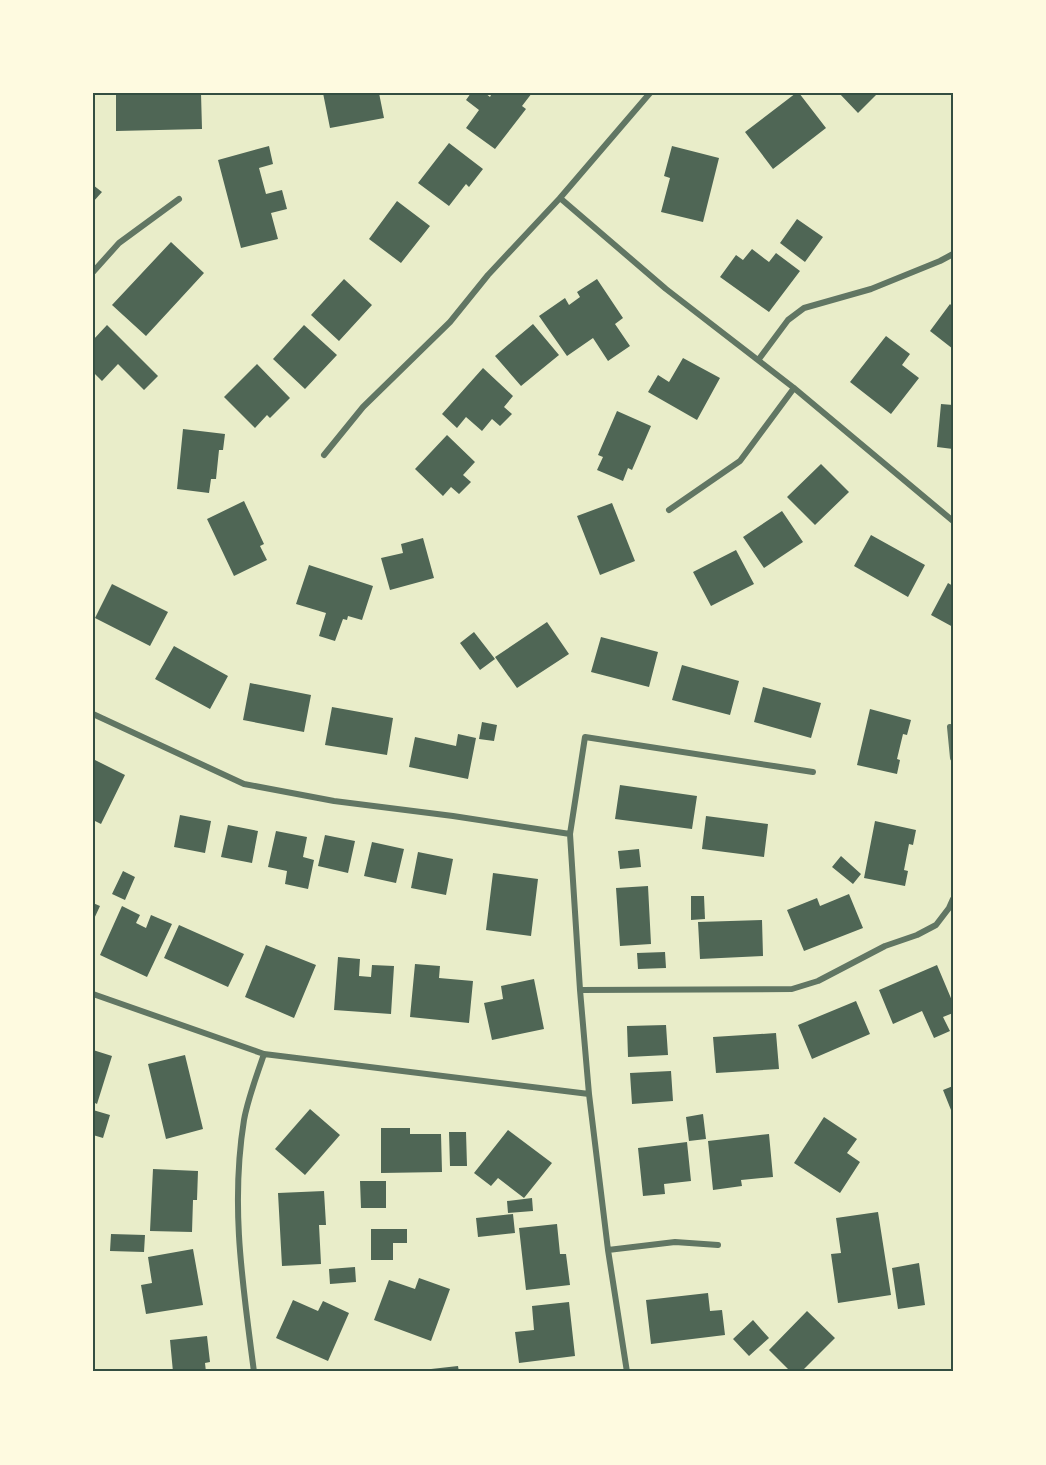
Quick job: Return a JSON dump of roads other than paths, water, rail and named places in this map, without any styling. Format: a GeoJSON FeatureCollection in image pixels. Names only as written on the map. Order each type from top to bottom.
{"type":"FeatureCollection","features":[{"type":"Feature","properties":{"kind":"street"},"geometry":{"type":"LineString","coordinates":[[324,455],[363,407],[450,321],[488,274],[560,198],[650,93]]}},
{"type":"Feature","properties":{"kind":"street"},"geometry":{"type":"LineString","coordinates":[[560,198],[666,289],[759,359],[953,521]]}},
{"type":"Feature","properties":{"kind":"street"},"geometry":{"type":"LineString","coordinates":[[93,272],[119,243],[179,199]]}},
{"type":"Feature","properties":{"kind":"street"},"geometry":{"type":"LineString","coordinates":[[759,359],[788,320],[804,308],[871,289],[953,254]]}},
{"type":"Feature","properties":{"kind":"street"},"geometry":{"type":"LineString","coordinates":[[669,510],[740,461],[794,388]]}},
{"type":"Feature","properties":{"kind":"street"},"geometry":{"type":"LineString","coordinates":[[93,714],[244,784],[334,801],[570,834]]}},
{"type":"Feature","properties":{"kind":"street"},"geometry":{"type":"LineString","coordinates":[[950,727],[953,758]]}},
{"type":"Feature","properties":{"kind":"street"},"geometry":{"type":"LineString","coordinates":[[627,1372],[608,1250],[589,1094],[580,990],[570,834],[585,737],[813,772]]}},
{"type":"Feature","properties":{"kind":"street"},"geometry":{"type":"LineString","coordinates":[[580,990],[792,989],[818,981],[885,946],[917,935],[936,925],[950,908],[953,899]]}},
{"type":"Feature","properties":{"kind":"street"},"geometry":{"type":"LineString","coordinates":[[93,994],[264,1054],[589,1094]]}},
{"type":"Feature","properties":{"kind":"street"},"geometry":{"type":"LineString","coordinates":[[254,1372],[238,1237],[238,1171],[244,1118],[264,1054]]}},
{"type":"Feature","properties":{"kind":"street"},"geometry":{"type":"LineString","coordinates":[[608,1250],[675,1242],[717,1245]]}}]}
